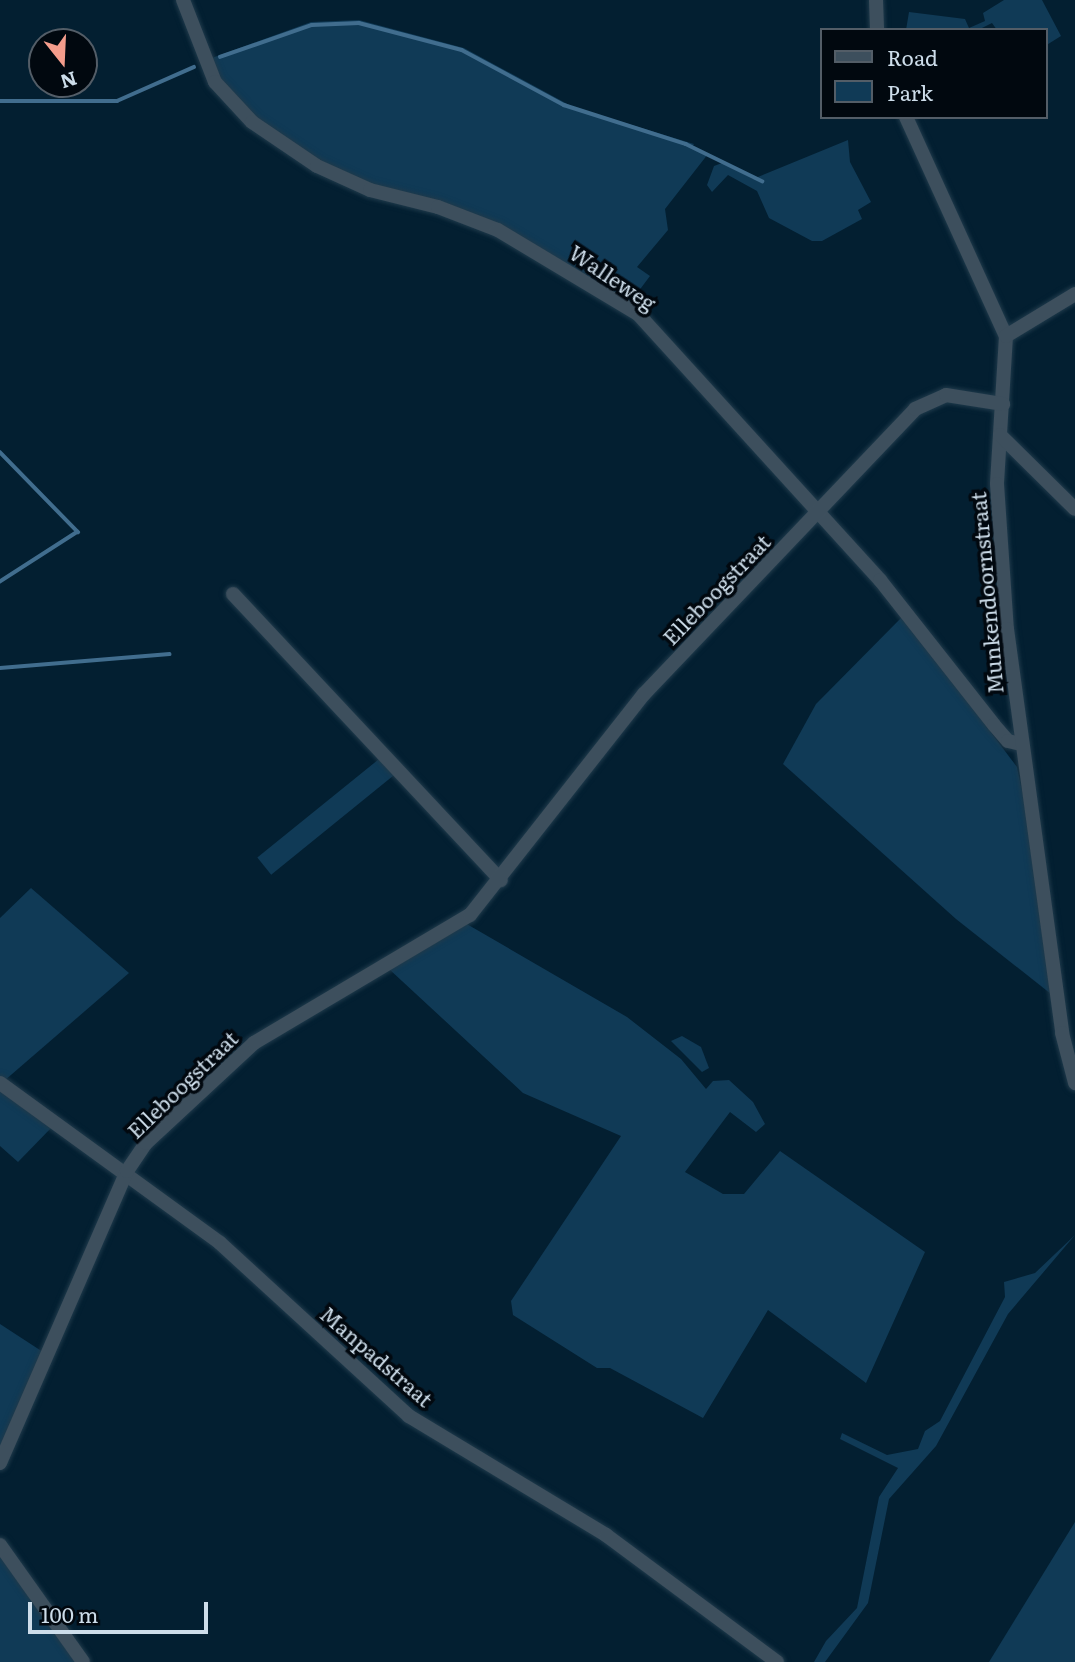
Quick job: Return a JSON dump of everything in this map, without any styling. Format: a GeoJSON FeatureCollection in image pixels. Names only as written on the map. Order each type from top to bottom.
{"type":"FeatureCollection","features":[{"type":"Feature","properties":{"kind":"street","name":"Walleweg"},"geometry":{"type":"LineString","coordinates":[[183,0],[215,82],[238,110],[317,166],[370,190],[438,207],[498,230],[638,314],[820,513],[994,725],[1013,744],[1021,744]]}},
{"type":"Feature","properties":{"kind":"street"},"geometry":{"type":"LineString","coordinates":[[876,0],[877,28]]}},
{"type":"Feature","properties":{"kind":"street","name":"Munkendoornstraat"},"geometry":{"type":"LineString","coordinates":[[907,119],[1006,336],[1000,435],[999,528],[1021,744],[1045,877],[1062,1033],[1075,1083]]}},
{"type":"Feature","properties":{"kind":"street"},"geometry":{"type":"LineString","coordinates":[[1006,336],[1075,294]]}},
{"type":"Feature","properties":{"kind":"street","name":"Elleboogstraat"},"geometry":{"type":"LineString","coordinates":[[0,1463],[127,1171],[163,1126],[254,1043],[470,915],[501,880],[644,694],[820,513],[902,421],[934,396],[1003,404]]}},
{"type":"Feature","properties":{"kind":"street"},"geometry":{"type":"LineString","coordinates":[[1000,435],[1075,509]]}},
{"type":"Feature","properties":{"kind":"street"},"geometry":{"type":"LineString","coordinates":[[233,594],[501,880]]}},
{"type":"Feature","properties":{"kind":"street","name":"Manpadstraat"},"geometry":{"type":"LineString","coordinates":[[0,1083],[127,1171],[220,1243],[409,1416],[606,1535],[777,1662]]}},
{"type":"Feature","properties":{"kind":"street"},"geometry":{"type":"LineString","coordinates":[[0,1545],[83,1662]]}},
{"type":"Feature","properties":{"kind":"green space"},"geometry":{"type":"Polygon","coordinates":[[[1004,0],[1042,0],[1061,36],[1047,45],[1047,28],[996,28],[992,23],[982,28],[969,28],[985,21],[983,13],[1004,0]]]}},
{"type":"Feature","properties":{"kind":"green space"},"geometry":{"type":"Polygon","coordinates":[[[909,12],[965,19],[969,28],[906,28],[909,12]]]}},
{"type":"Feature","properties":{"kind":"green space"},"geometry":{"type":"Polygon","coordinates":[[[359,20],[464,48],[573,107],[694,144],[692,147],[708,154],[665,209],[668,230],[637,267],[650,276],[629,304],[504,229],[365,182],[310,157],[250,114],[224,88],[209,59],[311,22],[359,20]]]}},
{"type":"Feature","properties":{"kind":"green space"},"geometry":{"type":"Polygon","coordinates":[[[848,140],[850,162],[871,202],[858,210],[862,219],[822,241],[812,241],[769,218],[757,191],[728,175],[712,192],[707,185],[714,166],[722,163],[753,179],[848,140]]]}},
{"type":"Feature","properties":{"kind":"green space"},"geometry":{"type":"Polygon","coordinates":[[[903,616],[1017,767],[1040,877],[1051,994],[956,919],[783,764],[816,704],[903,616]]]}},
{"type":"Feature","properties":{"kind":"green space"},"geometry":{"type":"Polygon","coordinates":[[[384,755],[398,772],[271,875],[257,858],[384,755]]]}},
{"type":"Feature","properties":{"kind":"green space"},"geometry":{"type":"Polygon","coordinates":[[[31,888],[129,973],[4,1081],[0,1079],[0,918],[31,888]]]}},
{"type":"Feature","properties":{"kind":"green space"},"geometry":{"type":"Polygon","coordinates":[[[465,923],[627,1017],[681,1059],[706,1089],[713,1081],[729,1080],[753,1102],[765,1124],[756,1132],[730,1112],[685,1172],[723,1194],[744,1194],[780,1151],[925,1252],[866,1383],[768,1310],[703,1418],[610,1368],[597,1368],[513,1315],[511,1301],[621,1136],[523,1093],[389,969],[465,923]]]}},
{"type":"Feature","properties":{"kind":"green space"},"geometry":{"type":"Polygon","coordinates":[[[682,1036],[701,1047],[709,1068],[702,1072],[671,1041],[682,1036]]]}},
{"type":"Feature","properties":{"kind":"green space"},"geometry":{"type":"Polygon","coordinates":[[[0,1089],[54,1125],[18,1162],[0,1146],[0,1089]]]}},
{"type":"Feature","properties":{"kind":"green space"},"geometry":{"type":"Polygon","coordinates":[[[1075,1235],[1008,1314],[936,1446],[889,1499],[868,1603],[825,1662],[814,1662],[826,1641],[857,1608],[879,1497],[898,1468],[840,1439],[842,1433],[887,1455],[918,1449],[925,1431],[940,1421],[1005,1297],[1004,1282],[1035,1273],[1075,1235]]]}},
{"type":"Feature","properties":{"kind":"green space"},"geometry":{"type":"Polygon","coordinates":[[[0,1324],[43,1352],[0,1457],[0,1324]]]}},
{"type":"Feature","properties":{"kind":"green space"},"geometry":{"type":"Polygon","coordinates":[[[1075,1522],[1075,1662],[989,1662],[1075,1522]]]}},
{"type":"Feature","properties":{"kind":"green space"},"geometry":{"type":"Polygon","coordinates":[[[0,1554],[76,1662],[0,1662],[0,1554]]]}},
{"type":"Feature","properties":{"kind":"waterway"},"geometry":{"type":"LineString","coordinates":[[220,57],[312,25],[359,23],[462,50],[564,105],[686,144],[762,181]]}},
{"type":"Feature","properties":{"kind":"waterway"},"geometry":{"type":"LineString","coordinates":[[0,101],[117,101],[194,67]]}},
{"type":"Feature","properties":{"kind":"waterway"},"geometry":{"type":"LineString","coordinates":[[0,452],[78,532],[0,582]]}},
{"type":"Feature","properties":{"kind":"waterway"},"geometry":{"type":"LineString","coordinates":[[0,668],[169,654]]}}]}
